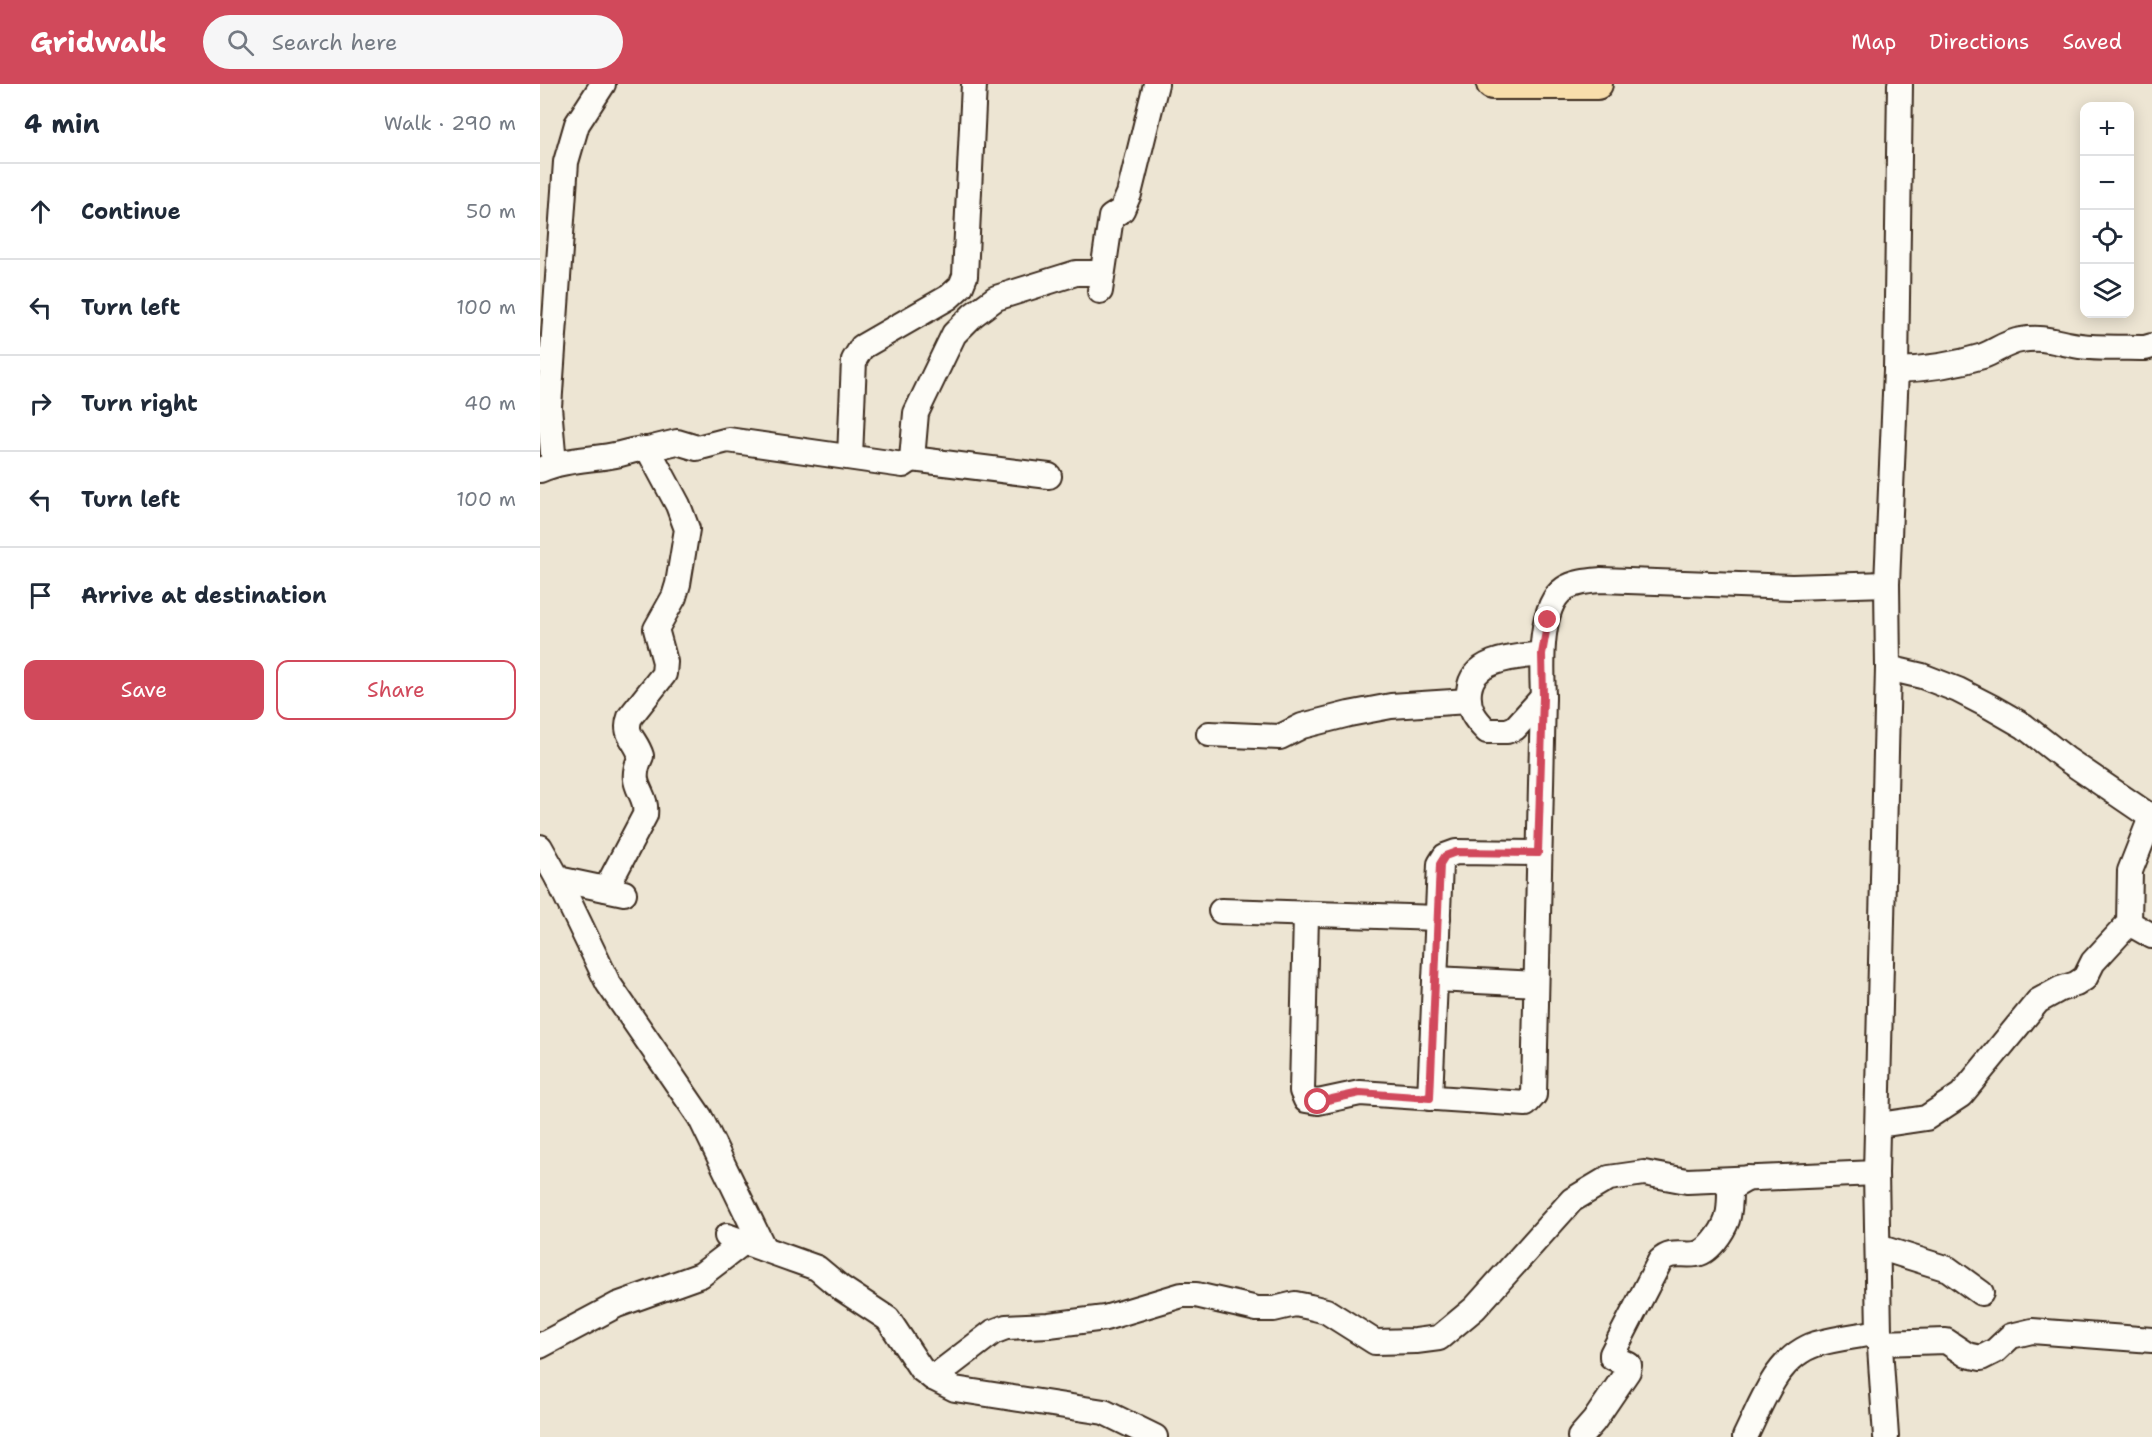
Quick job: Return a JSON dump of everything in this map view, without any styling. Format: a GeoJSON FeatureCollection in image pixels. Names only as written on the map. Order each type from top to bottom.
{"type":"FeatureCollection","features":[{"type":"Feature","properties":{"kind":"main road"},"geometry":{"type":"LineString","coordinates":[[1492,84],[1597,84]]}},
{"type":"Feature","properties":{"kind":"street"},"geometry":{"type":"LineString","coordinates":[[603,84],[577,123],[566,162],[547,328],[549,407],[547,467],[677,442],[697,448],[728,441],[903,465],[912,459],[1049,476]]}},
{"type":"Feature","properties":{"kind":"street"},"geometry":{"type":"LineString","coordinates":[[850,457],[856,354],[862,347],[950,297],[961,286],[965,276],[974,84]]}},
{"type":"Feature","properties":{"kind":"street"},"geometry":{"type":"LineString","coordinates":[[912,459],[916,413],[954,334],[973,315],[996,298],[1076,273],[1101,282],[1111,217],[1122,210],[1129,194],[1156,84]]}},
{"type":"Feature","properties":{"kind":"street"},"geometry":{"type":"LineString","coordinates":[[1886,1437],[1879,1337],[1876,1173],[1879,1125],[1888,668],[1887,584],[1896,370],[1900,84]]}},
{"type":"Feature","properties":{"kind":"street"},"geometry":{"type":"LineString","coordinates":[[956,291],[973,315]]}},
{"type":"Feature","properties":{"kind":"street"},"geometry":{"type":"LineString","coordinates":[[1896,370],[1935,368],[1963,362],[1991,353],[2018,340],[2034,338],[2049,338],[2081,346],[2145,348],[2152,346]]}},
{"type":"Feature","properties":{"kind":"street"},"geometry":{"type":"LineString","coordinates":[[558,879],[615,891],[645,815],[646,806],[638,790],[634,774],[641,756],[627,731],[627,724],[664,674],[665,662],[656,630],[674,597],[678,584],[687,529],[678,505],[648,449]]}},
{"type":"Feature","properties":{"kind":"street"},"geometry":{"type":"LineString","coordinates":[[1306,915],[1302,1091],[1306,1100],[1318,1102],[1360,1093],[1526,1104],[1534,1095],[1542,654],[1552,605],[1564,589],[1581,582],[1601,580],[1792,587],[1887,584]]}},
{"type":"Feature","properties":{"kind":"street"},"geometry":{"type":"LineString","coordinates":[[1542,654],[1491,663],[1477,671],[1470,682],[1468,701],[1474,718],[1487,731],[1507,731],[1515,728],[1543,697]]}},
{"type":"Feature","properties":{"kind":"street"},"geometry":{"type":"LineString","coordinates":[[1879,1125],[1926,1118],[1961,1095],[2038,1001],[2085,978],[2093,962],[2129,923],[2130,871],[2152,816],[2066,759],[2024,726],[1991,707],[1958,690],[1922,676],[1888,668]]}},
{"type":"Feature","properties":{"kind":"street"},"geometry":{"type":"LineString","coordinates":[[1209,734],[1280,737],[1302,726],[1349,714],[1391,706],[1468,701]]}},
{"type":"Feature","properties":{"kind":"street"},"geometry":{"type":"LineString","coordinates":[[540,847],[608,983],[700,1117],[745,1242]]}},
{"type":"Feature","properties":{"kind":"street"},"geometry":{"type":"LineString","coordinates":[[1430,1098],[1440,864],[1445,856],[1456,852],[1538,853]]}},
{"type":"Feature","properties":{"kind":"street"},"geometry":{"type":"LineString","coordinates":[[1221,911],[1438,918]]}},
{"type":"Feature","properties":{"kind":"street"},"geometry":{"type":"LineString","coordinates":[[2129,923],[2152,936]]}},
{"type":"Feature","properties":{"kind":"street"},"geometry":{"type":"LineString","coordinates":[[1435,979],[1536,984]]}},
{"type":"Feature","properties":{"kind":"street"},"geometry":{"type":"LineString","coordinates":[[933,1378],[993,1332],[1006,1327],[1049,1325],[1105,1318],[1182,1295],[1196,1295],[1257,1308],[1295,1304],[1310,1307],[1326,1311],[1375,1342],[1439,1338],[1475,1308],[1572,1200],[1609,1178],[1644,1173],[1687,1181],[1876,1173]]}},
{"type":"Feature","properties":{"kind":"street"},"geometry":{"type":"LineString","coordinates":[[1580,1437],[1594,1421],[1628,1371],[1629,1365],[1612,1357],[1611,1354],[1660,1261],[1671,1254],[1704,1252],[1727,1221],[1730,1191],[1748,1178]]}},
{"type":"Feature","properties":{"kind":"street"},"geometry":{"type":"LineString","coordinates":[[540,1346],[617,1305],[701,1275],[745,1242]]}},
{"type":"Feature","properties":{"kind":"street"},"geometry":{"type":"LineString","coordinates":[[745,1242],[817,1268],[841,1288],[888,1319],[921,1369],[955,1389],[1104,1412],[1155,1437]]}},
{"type":"Feature","properties":{"kind":"street"},"geometry":{"type":"LineString","coordinates":[[1878,1247],[1948,1269],[1981,1293]]}},
{"type":"Feature","properties":{"kind":"street"},"geometry":{"type":"LineString","coordinates":[[1745,1437],[1782,1367],[1797,1353],[1815,1344],[1879,1337],[1946,1341],[1967,1355],[1981,1358],[1995,1351],[2011,1336],[2032,1331],[2152,1340]]}},
{"type":"Feature","properties":{"kind":"route"},"geometry":{"type":"LineString","coordinates":[[1318,1102],[1360,1093],[1430,1098],[1440,864],[1445,856],[1456,852],[1538,853],[1543,697],[1542,654],[1548,620]]}}]}
